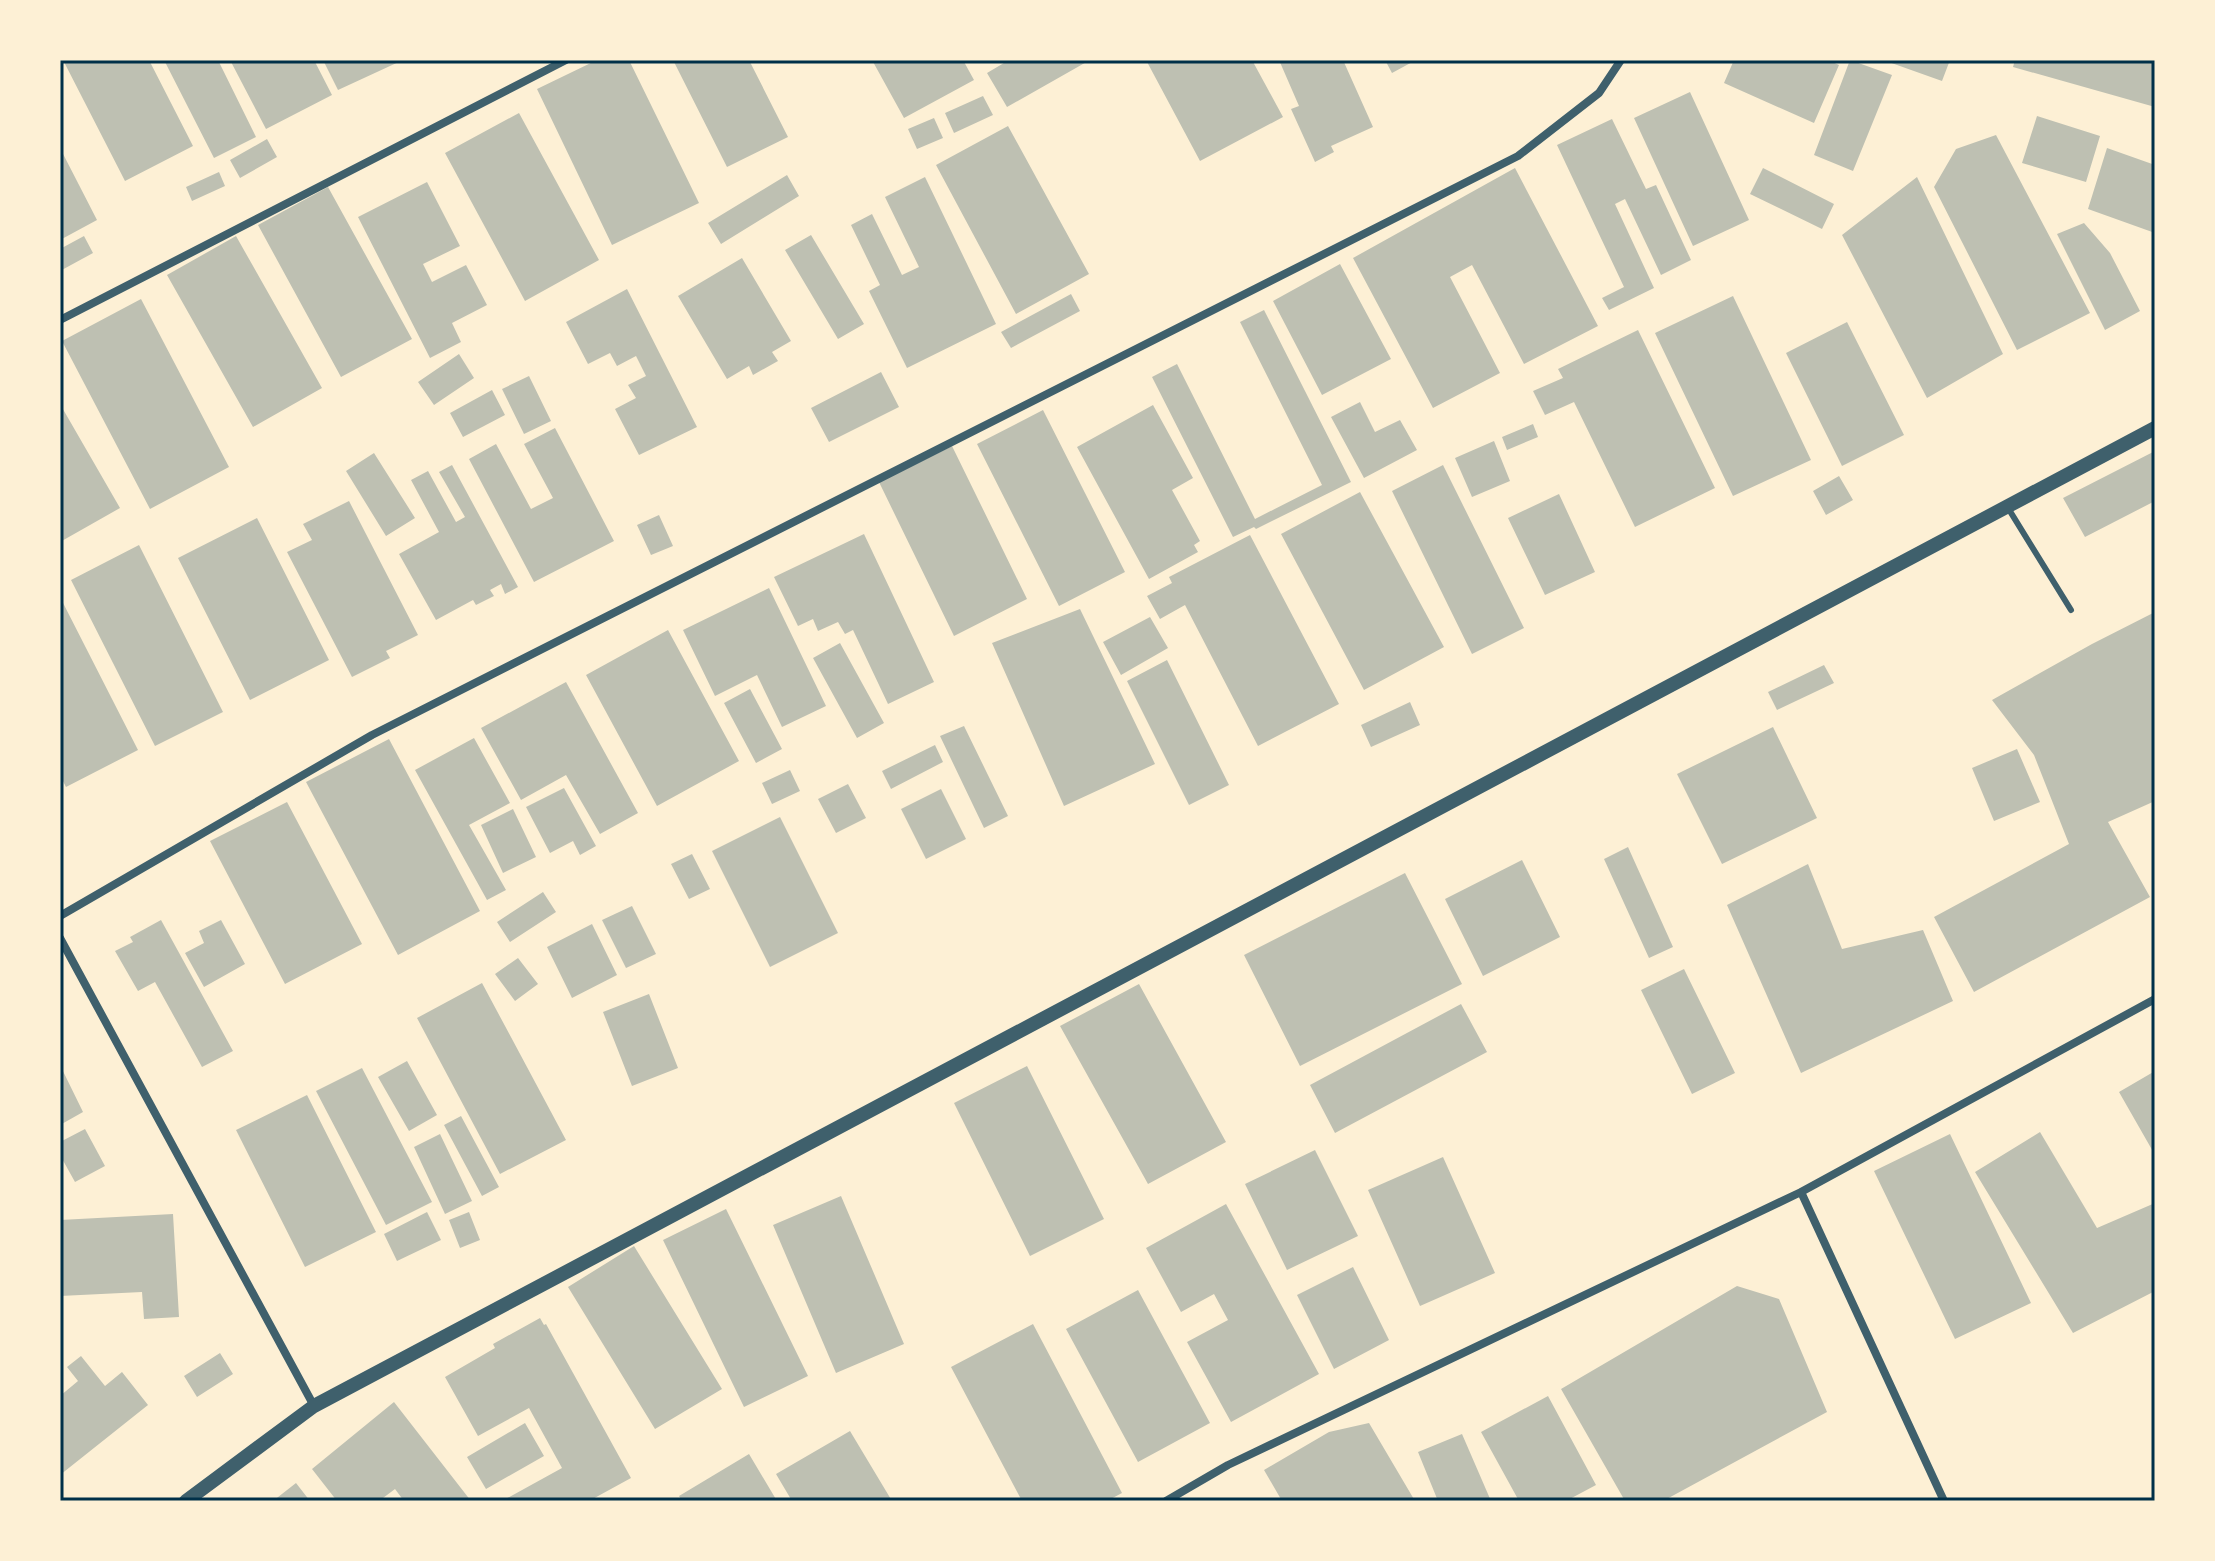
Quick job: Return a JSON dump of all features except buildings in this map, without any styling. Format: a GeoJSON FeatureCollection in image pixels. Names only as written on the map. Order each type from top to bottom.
{"type":"FeatureCollection","features":[{"type":"Feature","properties":{"kind":"street"},"geometry":{"type":"LineString","coordinates":[[60,320],[566,60]]}},
{"type":"Feature","properties":{"kind":"street"},"geometry":{"type":"LineString","coordinates":[[60,916],[372,735],[1518,156],[1599,93],[1621,60]]}},
{"type":"Feature","properties":{"kind":"street"},"geometry":{"type":"LineString","coordinates":[[186,1501],[314,1406],[2155,428]]}},
{"type":"Feature","properties":{"kind":"street"},"geometry":{"type":"LineString","coordinates":[[60,938],[314,1406]]}},
{"type":"Feature","properties":{"kind":"street"},"geometry":{"type":"LineString","coordinates":[[1166,1501],[1228,1465],[1801,1192],[2155,999]]}},
{"type":"Feature","properties":{"kind":"street"},"geometry":{"type":"LineString","coordinates":[[1801,1192],[1944,1501]]}},
{"type":"Feature","properties":{"kind":"lane"},"geometry":{"type":"LineString","coordinates":[[2008,508],[2071,610]]}}]}
